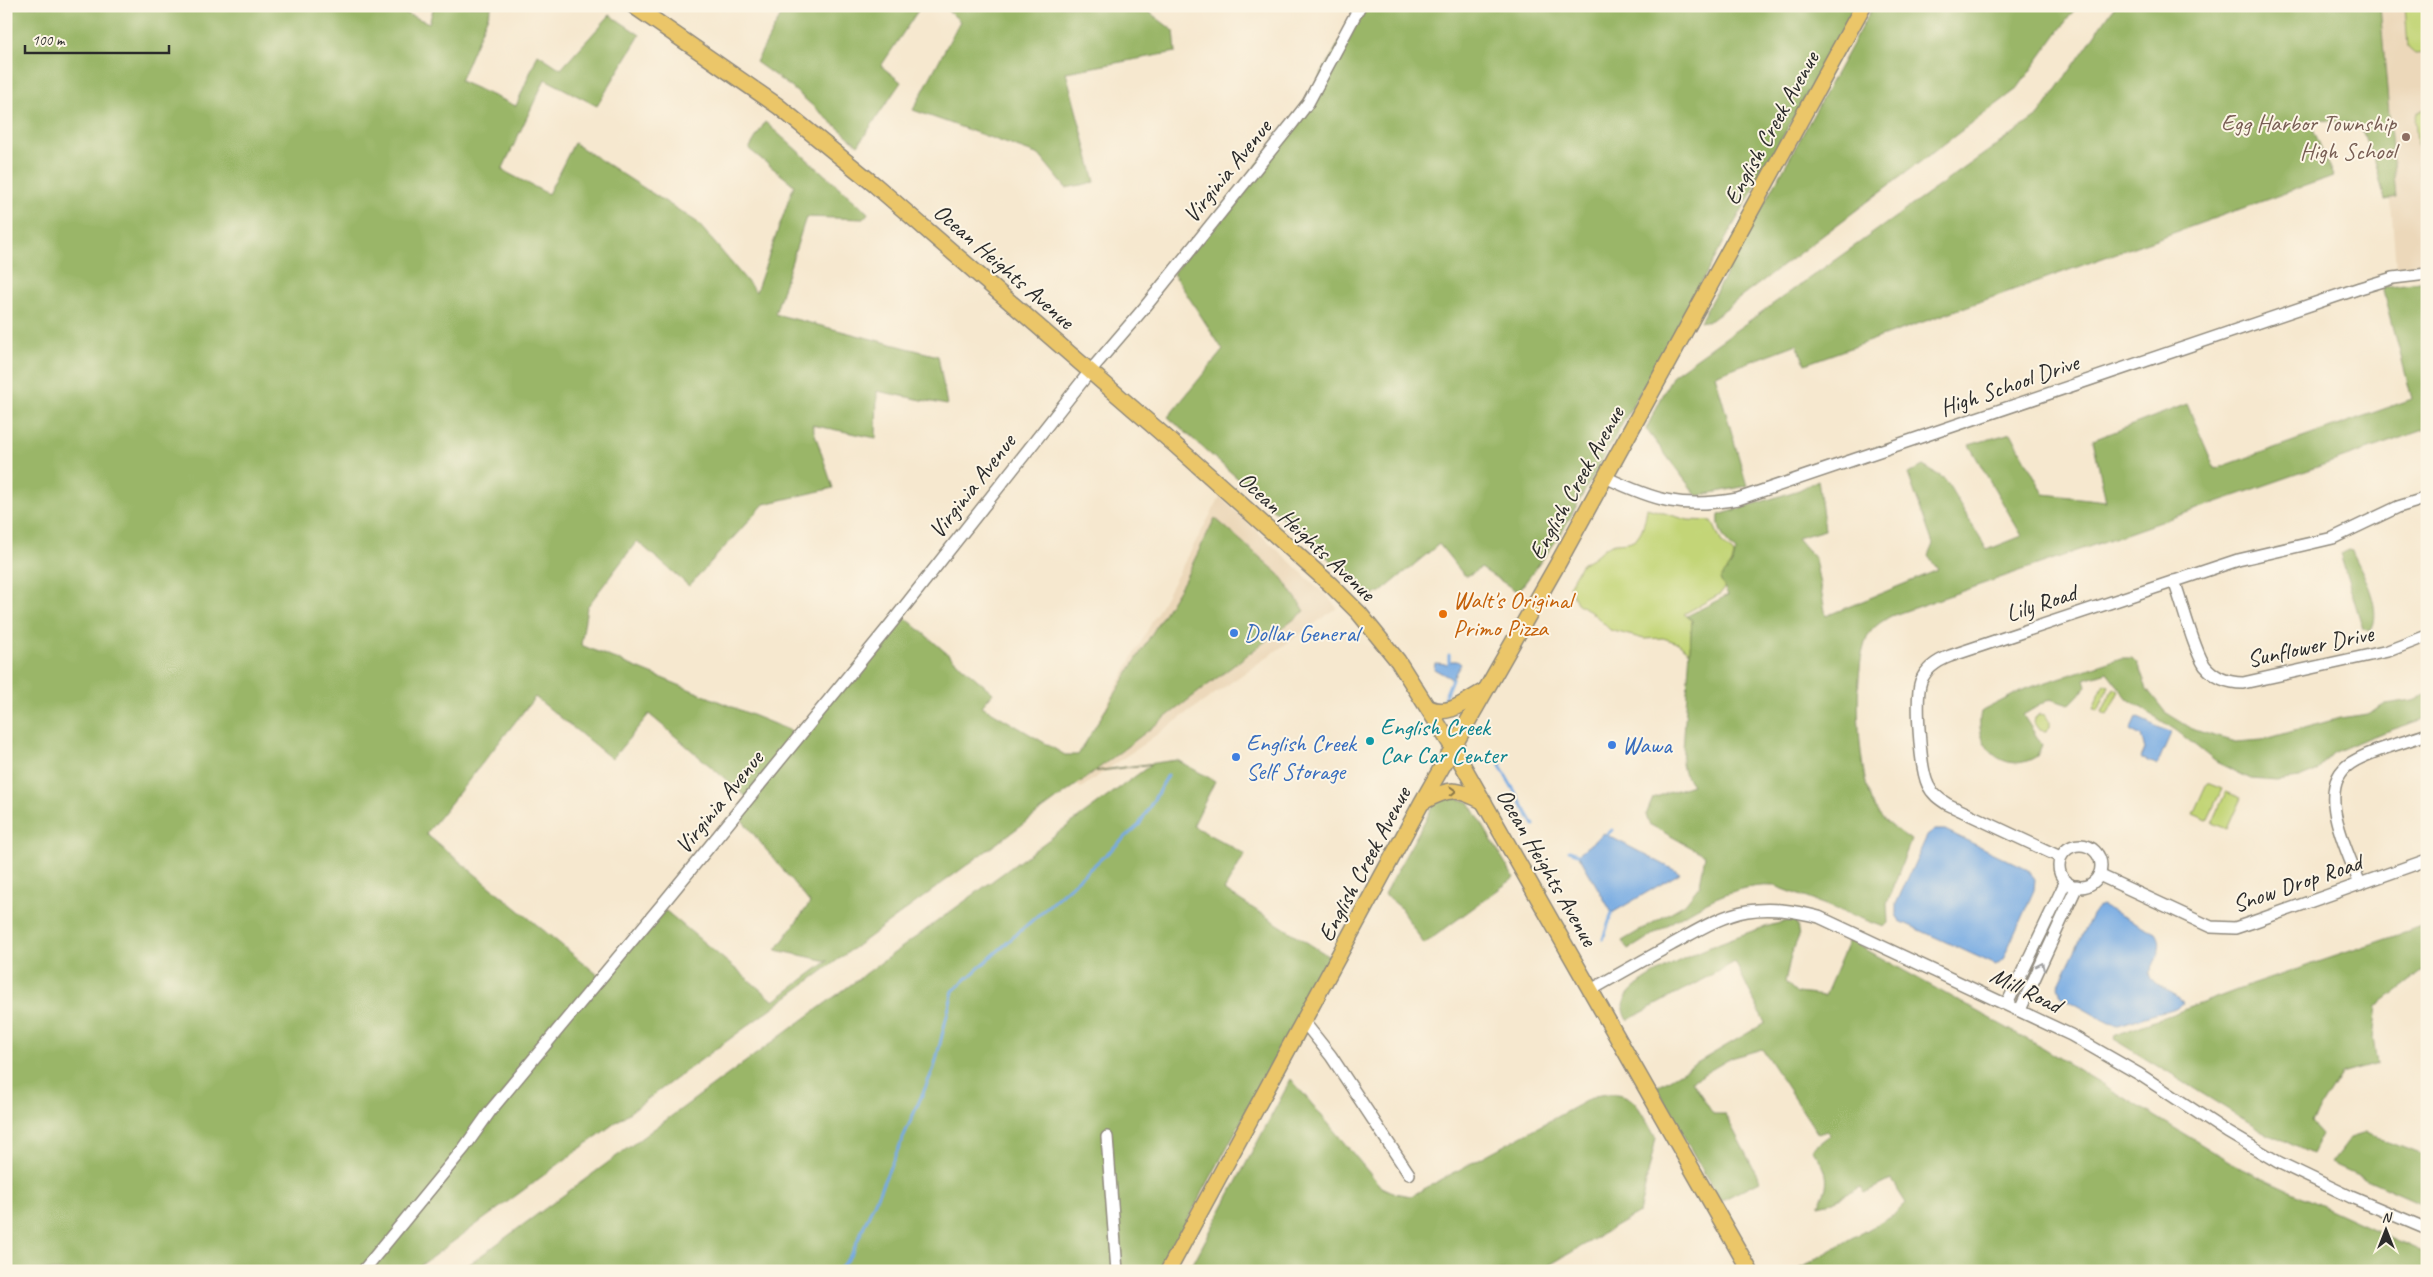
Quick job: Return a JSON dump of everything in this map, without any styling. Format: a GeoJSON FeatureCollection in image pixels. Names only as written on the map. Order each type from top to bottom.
{"type":"FeatureCollection","features":[{"type":"Feature","properties":{"kind":"main road","name":"Ocean Heights Avenue"},"geometry":{"type":"LineString","coordinates":[[634,6],[778,106],[875,184],[1091,370],[1337,591],[1398,661],[1453,748],[1750,1271]]}},
{"type":"Feature","properties":{"kind":"main road","name":"English Creek Avenue"},"geometry":{"type":"LineString","coordinates":[[1168,1271],[1422,802],[1557,565],[1864,6]]}},
{"type":"Feature","properties":{"kind":"main road"},"geometry":{"type":"LineString","coordinates":[[1428,708],[1438,712],[1449,711],[1485,690]]}},
{"type":"Feature","properties":{"kind":"main road"},"geometry":{"type":"LineString","coordinates":[[1422,802],[1440,793],[1452,790],[1462,791],[1484,802]]}},
{"type":"Feature","properties":{"kind":"street","name":"Virginia Avenue"},"geometry":{"type":"LineString","coordinates":[[363,1271],[464,1148],[490,1110],[665,901],[893,621],[1091,370],[1145,307],[1308,103],[1360,6]]}},
{"type":"Feature","properties":{"kind":"street","name":"High School Drive"},"geometry":{"type":"LineString","coordinates":[[1605,477],[1665,501],[1701,504],[1738,499],[2387,279],[2427,274]]}},
{"type":"Feature","properties":{"kind":"street","name":"Lily Road"},"geometry":{"type":"LineString","coordinates":[[2060,857],[1947,804],[1932,792],[1926,781],[1923,768],[1918,702],[1921,680],[1930,667],[1943,659],[2238,560],[2322,541],[2398,507],[2427,498]]}},
{"type":"Feature","properties":{"kind":"street","name":"Sunflower Drive"},"geometry":{"type":"LineString","coordinates":[[2174,581],[2203,662],[2219,678],[2230,682],[2243,683],[2388,651],[2427,636]]}},
{"type":"Feature","properties":{"kind":"street"},"geometry":{"type":"LineString","coordinates":[[2360,884],[2334,808],[2333,792],[2336,780],[2346,766],[2359,758],[2427,734]]}},
{"type":"Feature","properties":{"kind":"street"},"geometry":{"type":"LineString","coordinates":[[2089,846],[2098,856],[2100,862],[2099,875],[2090,884],[2077,886],[2066,881],[2059,870],[2060,857],[2069,847],[2089,846]]}},
{"type":"Feature","properties":{"kind":"street","name":"Snow Drop Road"},"geometry":{"type":"LineString","coordinates":[[2099,875],[2207,925],[2223,928],[2242,926],[2427,860]]}},
{"type":"Feature","properties":{"kind":"street"},"geometry":{"type":"LineString","coordinates":[[2007,1004],[2066,881]]}},
{"type":"Feature","properties":{"kind":"street"},"geometry":{"type":"LineString","coordinates":[[2020,1010],[2077,886]]}},
{"type":"Feature","properties":{"kind":"street","name":"Mill Road"},"geometry":{"type":"LineString","coordinates":[[1591,990],[1706,926],[1728,916],[1747,911],[1790,910],[1829,922],[2020,1010],[2132,1069],[2229,1133],[2278,1162],[2427,1229]]}},
{"type":"Feature","properties":{"kind":"street"},"geometry":{"type":"LineString","coordinates":[[1304,1022],[1331,1056],[1410,1174]]}},
{"type":"Feature","properties":{"kind":"street"},"geometry":{"type":"LineString","coordinates":[[1106,1137],[1117,1271]]}},
{"type":"Feature","properties":{"kind":"shaded area","name":"Egg Harbor Township High School"},"geometry":{"type":"Polygon","coordinates":[[[2376,6],[2427,6],[2427,267],[2396,269],[2376,6]]]}},
{"type":"Feature","properties":{"kind":"shaded area"},"geometry":{"type":"Polygon","coordinates":[[[1220,497],[1328,597],[1337,608],[1081,788],[1068,776],[1220,497]]]}},
{"type":"Feature","properties":{"kind":"green space"},"geometry":{"type":"Polygon","coordinates":[[[6,6],[388,6],[429,23],[434,6],[492,6],[460,81],[516,106],[538,54],[561,69],[610,15],[640,35],[597,106],[545,79],[502,170],[548,194],[574,143],[697,222],[756,292],[794,185],[749,149],[765,122],[868,213],[864,219],[806,217],[775,314],[938,356],[947,405],[877,391],[876,438],[812,425],[833,488],[764,504],[689,586],[637,541],[587,607],[581,645],[801,735],[900,613],[993,693],[982,706],[1065,755],[1078,755],[1184,581],[1215,518],[1279,574],[1305,611],[1095,771],[1177,760],[1215,781],[1193,826],[1245,854],[1224,890],[1330,957],[1160,1271],[460,1271],[1152,764],[1094,772],[413,1271],[6,1271],[6,6]],[[535,697],[426,834],[603,979],[655,914],[666,911],[774,1001],[828,961],[776,950],[810,903],[737,814],[749,799],[649,714],[612,759],[535,697]]]}},
{"type":"Feature","properties":{"kind":"green space"},"geometry":{"type":"Polygon","coordinates":[[[786,6],[921,6],[881,66],[901,82],[858,145],[791,87],[756,62],[786,6]]]}},
{"type":"Feature","properties":{"kind":"green space"},"geometry":{"type":"Polygon","coordinates":[[[943,6],[1141,6],[1174,31],[1176,52],[1066,72],[1095,182],[1066,188],[1039,155],[913,110],[960,21],[943,6]]]}},
{"type":"Feature","properties":{"kind":"green space"},"geometry":{"type":"Polygon","coordinates":[[[1360,6],[1856,6],[1559,537],[1518,592],[1481,568],[1467,576],[1463,574],[1439,544],[1381,592],[1373,595],[1365,593],[1336,565],[1168,417],[1223,350],[1173,273],[1305,103],[1360,6]]]}},
{"type":"Feature","properties":{"kind":"green space"},"geometry":{"type":"Polygon","coordinates":[[[1873,6],[2077,6],[2017,89],[1708,322],[1700,321],[1873,6]]]}},
{"type":"Feature","properties":{"kind":"green space"},"geometry":{"type":"Polygon","coordinates":[[[2115,6],[2380,6],[2396,198],[2385,200],[2376,165],[2359,124],[2321,120],[2311,124],[2333,176],[1805,364],[1797,344],[1715,375],[1747,486],[1697,496],[1646,429],[1673,375],[2039,115],[2115,6]]]}},
{"type":"Feature","properties":{"kind":"green space"},"geometry":{"type":"Polygon","coordinates":[[[2405,6],[2427,6],[2427,53],[2415,54],[2408,48],[2405,6]]]}},
{"type":"Feature","properties":{"kind":"green space"},"geometry":{"type":"Polygon","coordinates":[[[2427,109],[2427,259],[2415,120],[2417,113],[2427,109]]]}},
{"type":"Feature","properties":{"kind":"green space"},"geometry":{"type":"Polygon","coordinates":[[[2427,150],[2427,207],[2423,160],[2427,150]]]}},
{"type":"Feature","properties":{"kind":"green space"},"geometry":{"type":"Polygon","coordinates":[[[2427,281],[2427,378],[2423,395],[2426,429],[1891,616],[1871,631],[1862,653],[1858,695],[1860,743],[1866,786],[1871,801],[1879,813],[1888,823],[1911,840],[1887,903],[1888,923],[1884,927],[1775,886],[1755,887],[1735,891],[1716,898],[1680,917],[1628,950],[1622,941],[1685,904],[1700,885],[1705,855],[1649,824],[1646,815],[1653,798],[1692,785],[1684,773],[1682,764],[1692,620],[1687,616],[1728,595],[1720,579],[1732,564],[1736,551],[1728,543],[1721,531],[1719,515],[1799,490],[1818,480],[1825,530],[1797,538],[1815,559],[1826,616],[1938,570],[1928,556],[1933,544],[1908,474],[1923,466],[1945,479],[1987,550],[2022,536],[1969,445],[2011,433],[2044,494],[2106,501],[2093,440],[2187,404],[2215,469],[2412,399],[2383,287],[2427,281]]]}},
{"type":"Feature","properties":{"kind":"green space"},"geometry":{"type":"Polygon","coordinates":[[[1647,508],[1688,520],[1712,521],[1722,543],[1734,553],[1733,561],[1722,578],[1721,582],[1725,587],[1720,594],[1684,614],[1692,620],[1690,652],[1678,643],[1663,638],[1644,639],[1610,630],[1595,615],[1577,603],[1569,586],[1582,563],[1590,560],[1610,545],[1627,542],[1636,538],[1642,529],[1647,508]]]}},
{"type":"Feature","properties":{"kind":"green space"},"geometry":{"type":"Polygon","coordinates":[[[2348,550],[2352,551],[2361,569],[2373,602],[2374,623],[2370,631],[2363,629],[2340,554],[2348,550]]]}},
{"type":"Feature","properties":{"kind":"green space"},"geometry":{"type":"Polygon","coordinates":[[[2121,658],[2132,658],[2137,663],[2147,689],[2165,712],[2194,730],[2236,742],[2262,740],[2340,718],[2368,714],[2386,704],[2413,700],[2427,694],[2427,718],[2370,737],[2333,753],[2316,771],[2299,778],[2277,781],[2251,779],[2216,762],[2177,731],[2128,699],[2107,672],[2085,679],[2087,686],[2069,705],[2050,699],[2023,715],[2042,745],[2037,756],[2025,762],[2014,763],[1994,755],[1987,746],[1982,736],[1980,725],[1981,712],[1984,710],[2025,689],[2121,658]]]}},
{"type":"Feature","properties":{"kind":"green space"},"geometry":{"type":"Polygon","coordinates":[[[2104,684],[2109,686],[2098,711],[2093,708],[2104,684]]]}},
{"type":"Feature","properties":{"kind":"green space"},"geometry":{"type":"Polygon","coordinates":[[[2113,688],[2119,691],[2107,715],[2102,712],[2113,688]]]}},
{"type":"Feature","properties":{"kind":"green space"},"geometry":{"type":"Polygon","coordinates":[[[2039,714],[2045,715],[2050,722],[2050,727],[2046,731],[2039,730],[2034,723],[2035,718],[2039,714]]]}},
{"type":"Feature","properties":{"kind":"green space"},"geometry":{"type":"Polygon","coordinates":[[[2207,783],[2222,789],[2207,820],[2193,814],[2207,783]]]}},
{"type":"Feature","properties":{"kind":"green space"},"geometry":{"type":"Polygon","coordinates":[[[2226,792],[2241,798],[2227,829],[2212,823],[2226,792]]]}},
{"type":"Feature","properties":{"kind":"green space"},"geometry":{"type":"Polygon","coordinates":[[[1450,796],[1469,802],[1514,878],[1424,944],[1400,907],[1384,894],[1437,801],[1450,796]]]}},
{"type":"Feature","properties":{"kind":"green space"},"geometry":{"type":"Polygon","coordinates":[[[1796,920],[1799,936],[1791,955],[1785,982],[1797,993],[1825,996],[1849,940],[2041,1047],[2242,1169],[2427,1254],[2427,1271],[1795,1271],[1896,1213],[1906,1203],[1891,1180],[1865,1193],[1861,1187],[1827,1204],[1818,1206],[1825,1190],[1826,1176],[1822,1163],[1812,1149],[1830,1135],[1827,1131],[1818,1134],[1762,1049],[1731,1058],[1692,1081],[1713,1114],[1725,1114],[1760,1181],[1720,1201],[1656,1087],[1765,1023],[1735,962],[1628,1020],[1624,1007],[1626,998],[1635,987],[1677,962],[1732,938],[1758,929],[1796,920]]]}},
{"type":"Feature","properties":{"kind":"green space"},"geometry":{"type":"Polygon","coordinates":[[[2427,925],[2427,968],[2377,1006],[2373,1038],[2377,1064],[2341,1074],[2311,1122],[2322,1134],[2312,1154],[2263,1131],[2115,1040],[2116,1035],[2248,986],[2427,925]]]}},
{"type":"Feature","properties":{"kind":"green space"},"geometry":{"type":"Polygon","coordinates":[[[1291,1079],[1381,1187],[1394,1193],[1411,1196],[1595,1096],[1619,1094],[1627,1097],[1639,1109],[1656,1138],[1639,1213],[1539,1271],[1189,1271],[1291,1079]]]}},
{"type":"Feature","properties":{"kind":"green space"},"geometry":{"type":"Polygon","coordinates":[[[2366,1133],[2427,1157],[2427,1206],[2331,1163],[2350,1138],[2366,1133]]]}},
{"type":"Feature","properties":{"kind":"water"},"geometry":{"type":"Polygon","coordinates":[[[1451,661],[1457,661],[1461,664],[1452,679],[1434,669],[1435,663],[1449,664],[1451,661]]]}},
{"type":"Feature","properties":{"kind":"water"},"geometry":{"type":"Polygon","coordinates":[[[2136,717],[2171,733],[2157,765],[2141,758],[2145,749],[2141,736],[2130,730],[2136,717]]]}},
{"type":"Feature","properties":{"kind":"water"},"geometry":{"type":"Polygon","coordinates":[[[1935,830],[1945,830],[2028,870],[2035,879],[2034,890],[2003,959],[1996,965],[1900,921],[1896,915],[1896,904],[1927,836],[1935,830]]]}},
{"type":"Feature","properties":{"kind":"water"},"geometry":{"type":"Polygon","coordinates":[[[1604,833],[1680,873],[1612,913],[1578,854],[1604,833]]]}},
{"type":"Feature","properties":{"kind":"water"},"geometry":{"type":"Polygon","coordinates":[[[2102,906],[2156,933],[2160,943],[2149,974],[2155,984],[2180,998],[2183,1003],[2178,1007],[2118,1025],[2109,1023],[2061,996],[2058,986],[2092,915],[2097,908],[2102,906]]]}},
{"type":"Feature","properties":{"kind":"waterway"},"geometry":{"type":"LineString","coordinates":[[1449,655],[1449,664]]}},
{"type":"Feature","properties":{"kind":"waterway"},"geometry":{"type":"LineString","coordinates":[[1441,706],[1452,679]]}},
{"type":"Feature","properties":{"kind":"waterway"},"geometry":{"type":"LineString","coordinates":[[1502,760],[1500,766],[1534,825]]}},
{"type":"Feature","properties":{"kind":"waterway"},"geometry":{"type":"LineString","coordinates":[[838,1271],[852,1253],[934,1068],[953,991],[1139,825],[1168,775]]}},
{"type":"Feature","properties":{"kind":"waterway"},"geometry":{"type":"LineString","coordinates":[[1607,835],[1612,830]]}},
{"type":"Feature","properties":{"kind":"waterway"},"geometry":{"type":"LineString","coordinates":[[1569,851],[1578,854]]}},
{"type":"Feature","properties":{"kind":"waterway"},"geometry":{"type":"LineString","coordinates":[[1603,939],[1612,913]]}},
{"type":"Feature","properties":{"kind":"place","name":"Egg Harbor Township High School"},"geometry":{"type":"Point","coordinates":[2406,137]}},
{"type":"Feature","properties":{"kind":"place","name":"Walt's Original Primo Pizza"},"geometry":{"type":"Point","coordinates":[1443,614]}},
{"type":"Feature","properties":{"kind":"place","name":"Dollar General"},"geometry":{"type":"Point","coordinates":[1234,633]}},
{"type":"Feature","properties":{"kind":"place","name":"English Creek Car Car Center"},"geometry":{"type":"Point","coordinates":[1370,741]}},
{"type":"Feature","properties":{"kind":"place","name":"Wawa"},"geometry":{"type":"Point","coordinates":[1612,745]}},
{"type":"Feature","properties":{"kind":"place","name":"English Creek Self Storage"},"geometry":{"type":"Point","coordinates":[1236,757]}}]}
